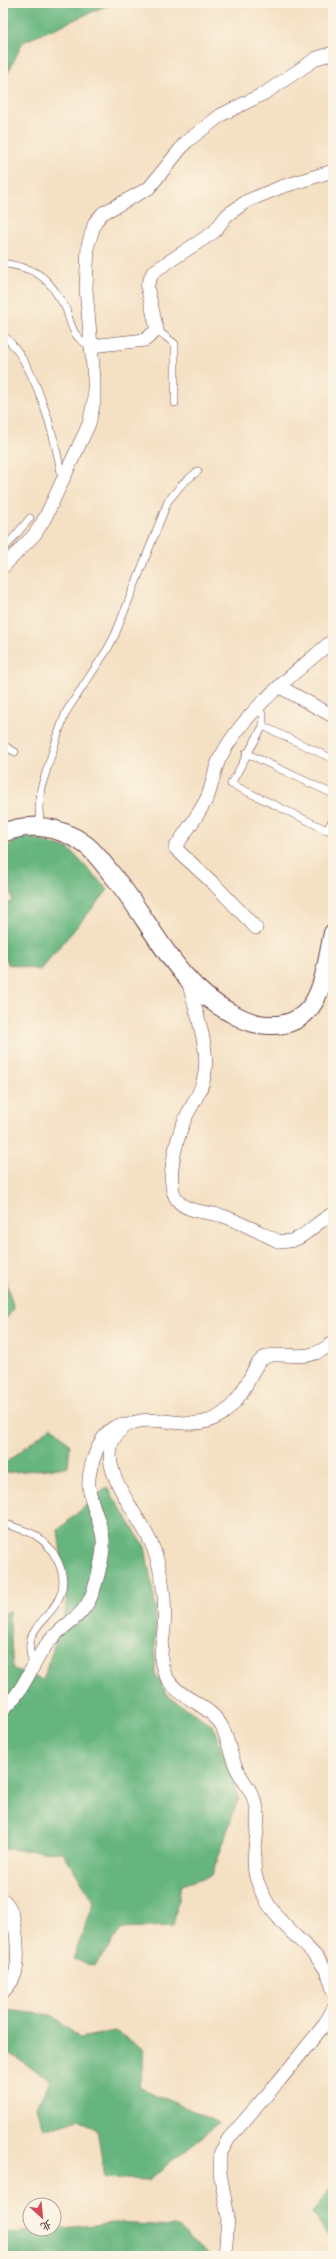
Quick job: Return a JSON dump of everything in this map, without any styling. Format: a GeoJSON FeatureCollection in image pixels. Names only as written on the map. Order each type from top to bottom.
{"type":"FeatureCollection","features":[{"type":"Feature","properties":{"kind":"street"},"geometry":{"type":"LineString","coordinates":[[3,567],[34,534],[46,518],[89,424],[94,401],[86,289],[88,245],[95,222],[103,213],[150,188],[186,142],[222,115],[265,93],[317,58],[333,53]]}},
{"type":"Feature","properties":{"kind":"street"},"geometry":{"type":"LineString","coordinates":[[91,346],[145,340],[157,330],[147,286],[152,272],[214,232],[227,215],[247,201],[281,187],[333,171]]}},
{"type":"Feature","properties":{"kind":"street"},"geometry":{"type":"LineString","coordinates":[[256,928],[214,884],[175,848],[198,814],[208,795],[220,757],[236,732],[257,708],[333,640]]}},
{"type":"Feature","properties":{"kind":"street"},"geometry":{"type":"LineString","coordinates":[[280,687],[333,716]]}},
{"type":"Feature","properties":{"kind":"street"},"geometry":{"type":"LineString","coordinates":[[3,832],[24,827],[40,826],[57,830],[72,836],[87,845],[127,893],[188,980],[220,1008],[239,1017],[263,1025],[289,1023],[301,1017],[311,1007],[318,996],[333,933]]}},
{"type":"Feature","properties":{"kind":"street"},"geometry":{"type":"LineString","coordinates":[[188,980],[204,1049],[205,1072],[203,1082],[185,1120],[176,1146],[171,1182],[176,1198],[180,1203],[189,1208],[226,1217],[278,1241],[286,1242],[300,1238],[317,1224],[333,1214]]}},
{"type":"Feature","properties":{"kind":"street"},"geometry":{"type":"LineString","coordinates":[[3,1709],[12,1702],[54,1635],[82,1612],[90,1600],[98,1576],[103,1544],[89,1486],[89,1473],[105,1435],[112,1428],[119,1425],[140,1422],[166,1420],[192,1423],[208,1422],[221,1415],[234,1404],[257,1365],[264,1358],[273,1356],[309,1356],[321,1352],[333,1342]]}},
{"type":"Feature","properties":{"kind":"street"},"geometry":{"type":"LineString","coordinates":[[127,1425],[117,1434],[112,1444],[110,1466],[114,1477],[146,1530],[159,1568],[165,1610],[162,1665],[172,1687],[216,1717],[223,1730],[235,1766],[257,1806],[258,1825],[254,1864],[257,1882],[270,1908],[282,1923],[309,1947],[321,1961],[331,1982],[333,1991]]}},
{"type":"Feature","properties":{"kind":"street"},"geometry":{"type":"LineString","coordinates":[[3,1900],[9,1904],[15,1930],[16,1970],[13,1979],[3,1992]]}},
{"type":"Feature","properties":{"kind":"street"},"geometry":{"type":"LineString","coordinates":[[225,2256],[228,2217],[220,2173],[220,2154],[229,2138],[280,2081],[325,2024],[333,2008]]}},
{"type":"Feature","properties":{"kind":"lane"},"geometry":{"type":"LineString","coordinates":[[3,262],[22,266],[40,274],[51,284],[67,311],[71,330],[81,342],[91,346]]}},
{"type":"Feature","properties":{"kind":"lane"},"geometry":{"type":"LineString","coordinates":[[157,330],[175,344],[175,403]]}},
{"type":"Feature","properties":{"kind":"lane"},"geometry":{"type":"LineString","coordinates":[[3,335],[13,343],[23,358],[56,440],[63,481]]}},
{"type":"Feature","properties":{"kind":"lane"},"geometry":{"type":"LineString","coordinates":[[40,826],[39,808],[41,788],[66,712],[108,650],[168,501],[182,484],[198,471]]}},
{"type":"Feature","properties":{"kind":"lane"},"geometry":{"type":"LineString","coordinates":[[3,550],[30,518]]}},
{"type":"Feature","properties":{"kind":"lane"},"geometry":{"type":"LineString","coordinates":[[257,708],[263,716],[263,726],[246,753],[231,784],[327,830],[333,819]]}},
{"type":"Feature","properties":{"kind":"lane"},"geometry":{"type":"LineString","coordinates":[[263,726],[333,759]]}},
{"type":"Feature","properties":{"kind":"lane"},"geometry":{"type":"LineString","coordinates":[[3,745],[15,752]]}},
{"type":"Feature","properties":{"kind":"lane"},"geometry":{"type":"LineString","coordinates":[[246,753],[333,794]]}},
{"type":"Feature","properties":{"kind":"lane"},"geometry":{"type":"LineString","coordinates":[[3,1523],[34,1535],[46,1545],[57,1560],[63,1575],[61,1593],[52,1609],[33,1632],[29,1643],[29,1654],[34,1666]]}},
{"type":"Feature","properties":{"kind":"lane"},"geometry":{"type":"LineString","coordinates":[[3,1923],[15,1930]]}},
{"type":"Feature","properties":{"kind":"green space"},"geometry":{"type":"Polygon","coordinates":[[[3,3],[113,3],[23,42],[3,83],[3,3]]]}},
{"type":"Feature","properties":{"kind":"green space"},"geometry":{"type":"Polygon","coordinates":[[[24,836],[69,849],[108,890],[40,970],[8,964],[3,951],[3,908],[13,900],[3,849],[24,836]]]}},
{"type":"Feature","properties":{"kind":"green space"},"geometry":{"type":"Polygon","coordinates":[[[3,1271],[14,1309],[3,1322],[3,1271]]]}},
{"type":"Feature","properties":{"kind":"green space"},"geometry":{"type":"Polygon","coordinates":[[[52,1426],[70,1445],[68,1467],[3,1473],[3,1465],[52,1426]]]}},
{"type":"Feature","properties":{"kind":"green space"},"geometry":{"type":"Polygon","coordinates":[[[107,1487],[145,1547],[156,1609],[155,1673],[169,1697],[213,1726],[239,1797],[212,1875],[181,1885],[173,1926],[122,1928],[95,1966],[73,1959],[94,1903],[63,1852],[3,1849],[3,1614],[9,1611],[13,1669],[43,1680],[67,1605],[58,1530],[107,1487]]]}},
{"type":"Feature","properties":{"kind":"green space"},"geometry":{"type":"Polygon","coordinates":[[[4,2010],[51,2015],[80,2038],[115,2031],[145,2050],[139,2087],[219,2123],[148,2180],[105,2178],[97,2130],[79,2119],[44,2130],[37,2106],[51,2080],[3,2049],[4,2010]]]}},
{"type":"Feature","properties":{"kind":"green space"},"geometry":{"type":"Polygon","coordinates":[[[333,2187],[333,2241],[312,2213],[333,2187]]]}},
{"type":"Feature","properties":{"kind":"green space"},"geometry":{"type":"Polygon","coordinates":[[[114,2223],[176,2226],[208,2253],[206,2256],[3,2256],[3,2234],[22,2232],[22,2237],[62,2237],[62,2228],[114,2223]]]}}]}
